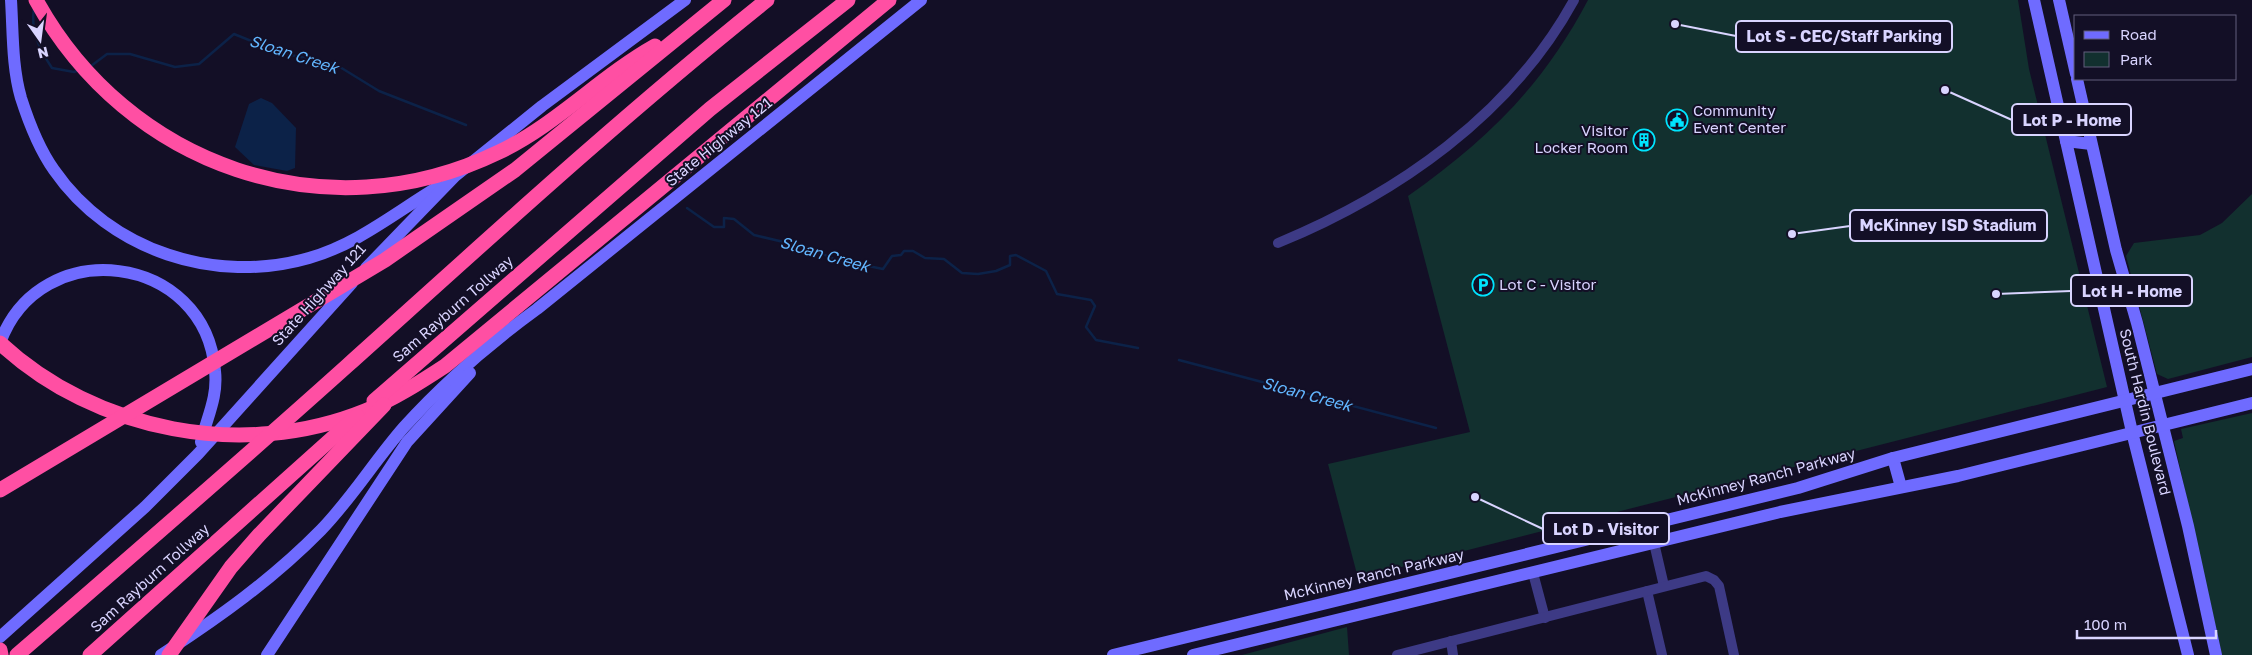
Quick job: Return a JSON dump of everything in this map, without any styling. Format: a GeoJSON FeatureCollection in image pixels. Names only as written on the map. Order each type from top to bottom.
{"type":"FeatureCollection","features":[{"type":"Feature","properties":{"kind":"highway"},"geometry":{"type":"LineString","coordinates":[[36,0],[60,40],[79,65],[122,106],[152,129],[213,162],[281,183],[315,187],[352,188],[420,180],[451,172],[478,162],[523,139],[548,123],[649,49],[706,14]]}},
{"type":"Feature","properties":{"kind":"highway"},"geometry":{"type":"LineString","coordinates":[[0,490],[385,260],[515,170],[724,0]]}},
{"type":"Feature","properties":{"kind":"highway","name":"Sam Rayburn Tollway"},"geometry":{"type":"LineString","coordinates":[[17,655],[348,365],[581,155],[689,63],[767,0]]}},
{"type":"Feature","properties":{"kind":"highway","name":"Sam Rayburn Tollway"},"geometry":{"type":"LineString","coordinates":[[90,655],[382,394],[710,109],[848,0]]}},
{"type":"Feature","properties":{"kind":"highway"},"geometry":{"type":"LineString","coordinates":[[0,343],[17,359],[92,404],[159,426],[221,436],[256,435],[329,422],[365,411],[405,392],[445,366],[889,0]]}},
{"type":"Feature","properties":{"kind":"highway"},"geometry":{"type":"LineString","coordinates":[[169,655],[231,567],[259,535],[444,342]]}},
{"type":"Feature","properties":{"kind":"highway"},"geometry":{"type":"LineString","coordinates":[[0,650],[1,655]]}},
{"type":"Feature","properties":{"kind":"main road"},"geometry":{"type":"LineString","coordinates":[[11,0],[16,72],[21,97],[41,148],[54,170],[89,208],[115,230],[148,248],[180,260],[215,266],[245,269],[277,266],[336,249],[360,237],[455,176]]}},
{"type":"Feature","properties":{"kind":"main road","name":"State Highway 121"},"geometry":{"type":"LineString","coordinates":[[0,637],[145,506],[198,454],[390,241],[455,176],[542,106],[684,0]]}},
{"type":"Feature","properties":{"kind":"main road","name":"State Highway 121"},"geometry":{"type":"LineString","coordinates":[[537,309],[921,0]]}},
{"type":"Feature","properties":{"kind":"main road","name":"South Hardin Boulevard"},"geometry":{"type":"LineString","coordinates":[[2034,0],[2124,400],[2188,655]]}},
{"type":"Feature","properties":{"kind":"main road"},"geometry":{"type":"LineString","coordinates":[[2059,0],[2074,65]]}},
{"type":"Feature","properties":{"kind":"main road","name":"South Hardin Boulevard"},"geometry":{"type":"LineString","coordinates":[[2077,80],[2116,250],[2137,323],[2188,526],[2216,655]]}},
{"type":"Feature","properties":{"kind":"main road"},"geometry":{"type":"LineString","coordinates":[[2066,141],[2092,144]]}},
{"type":"Feature","properties":{"kind":"main road"},"geometry":{"type":"LineString","coordinates":[[2069,156],[2092,144]]}},
{"type":"Feature","properties":{"kind":"main road"},"geometry":{"type":"LineString","coordinates":[[0,343],[5,330],[22,306],[42,289],[65,277],[89,270],[110,269],[135,273],[156,281],[176,294],[192,311],[210,345],[215,370],[216,391],[198,454]]}},
{"type":"Feature","properties":{"kind":"main road"},"geometry":{"type":"LineString","coordinates":[[160,655],[220,617],[298,553],[323,528],[403,428],[440,389],[493,342],[537,309]]}},
{"type":"Feature","properties":{"kind":"main road"},"geometry":{"type":"LineString","coordinates":[[267,655],[406,442],[452,391],[537,309]]}},
{"type":"Feature","properties":{"kind":"main road","name":"McKinney Ranch Parkway"},"geometry":{"type":"LineString","coordinates":[[1113,655],[1798,488],[1893,458],[2252,369]]}},
{"type":"Feature","properties":{"kind":"main road"},"geometry":{"type":"LineString","coordinates":[[1193,655],[1780,512],[1995,467],[2252,403]]}},
{"type":"Feature","properties":{"kind":"main road"},"geometry":{"type":"LineString","coordinates":[[1893,458],[1901,487]]}},
{"type":"Feature","properties":{"kind":"main road"},"geometry":{"type":"LineString","coordinates":[[1650,525],[1654,543]]}},
{"type":"Feature","properties":{"kind":"street"},"geometry":{"type":"LineString","coordinates":[[1278,243],[1364,202],[1410,174],[1461,135],[1499,99],[1533,62],[1574,0]]}},
{"type":"Feature","properties":{"kind":"street"},"geometry":{"type":"LineString","coordinates":[[1654,543],[1664,586]]}},
{"type":"Feature","properties":{"kind":"street"},"geometry":{"type":"LineString","coordinates":[[1533,573],[1545,618]]}},
{"type":"Feature","properties":{"kind":"street"},"geometry":{"type":"LineString","coordinates":[[1397,655],[1706,576],[1714,580],[1719,586],[1734,655]]}},
{"type":"Feature","properties":{"kind":"street"},"geometry":{"type":"LineString","coordinates":[[1647,590],[1662,655]]}},
{"type":"Feature","properties":{"kind":"street"},"geometry":{"type":"LineString","coordinates":[[1451,641],[1453,655]]}},
{"type":"Feature","properties":{"kind":"green space"},"geometry":{"type":"Polygon","coordinates":[[[1588,0],[2018,0],[2029,69],[2107,387],[1358,578],[1328,464],[1470,432],[1408,196],[1463,154],[1510,110],[1552,59],[1588,0]]]}},
{"type":"Feature","properties":{"kind":"green space"},"geometry":{"type":"Polygon","coordinates":[[[2252,194],[2252,357],[2168,379],[2157,374],[2126,256],[2134,243],[2200,235],[2222,223],[2252,194]]]}},
{"type":"Feature","properties":{"kind":"green space"},"geometry":{"type":"Polygon","coordinates":[[[2252,413],[2252,655],[2222,655],[2174,441],[2183,438],[2181,429],[2252,413]]]}},
{"type":"Feature","properties":{"kind":"green space"},"geometry":{"type":"Polygon","coordinates":[[[1347,627],[1349,655],[1242,655],[1347,627]]]}},
{"type":"Feature","properties":{"kind":"water"},"geometry":{"type":"Polygon","coordinates":[[[261,98],[272,103],[296,128],[295,168],[287,171],[254,165],[235,147],[249,104],[261,98]]]}},
{"type":"Feature","properties":{"kind":"waterway","name":"Sloan Creek"},"geometry":{"type":"LineString","coordinates":[[34,8],[33,25],[37,40],[52,68],[74,72],[79,70]]}},
{"type":"Feature","properties":{"kind":"waterway","name":"Sloan Creek"},"geometry":{"type":"LineString","coordinates":[[91,66],[107,54],[130,54],[175,67],[199,64],[234,34],[281,53],[335,64],[379,91],[466,125]]}},
{"type":"Feature","properties":{"kind":"waterway","name":"Sloan Creek"},"geometry":{"type":"LineString","coordinates":[[687,208],[714,227],[724,227],[724,218],[734,219],[754,235],[809,248],[834,259],[883,269],[892,256],[901,255],[904,251],[913,251],[925,258],[944,259],[962,273],[978,274],[996,271],[1010,265],[1010,256],[1016,255],[1046,271],[1057,294],[1091,300],[1095,306],[1086,327],[1096,340],[1138,348]]}},
{"type":"Feature","properties":{"kind":"waterway","name":"Sloan Creek"},"geometry":{"type":"LineString","coordinates":[[1179,360],[1436,428]]}},
{"type":"Feature","properties":{"kind":"place","name":"Lot S - CEC/Staff Parking"},"geometry":{"type":"Point","coordinates":[1675,24]}},
{"type":"Feature","properties":{"kind":"place","name":"Lot P - Home"},"geometry":{"type":"Point","coordinates":[1945,90]}},
{"type":"Feature","properties":{"kind":"place","name":"Community Event Center"},"geometry":{"type":"Point","coordinates":[1677,120]}},
{"type":"Feature","properties":{"kind":"place","name":"Visitor Locker Room"},"geometry":{"type":"Point","coordinates":[1644,140]}},
{"type":"Feature","properties":{"kind":"place","name":"McKinney ISD Stadium"},"geometry":{"type":"Point","coordinates":[1792,234]}},
{"type":"Feature","properties":{"kind":"place","name":"Lot C - Visitor"},"geometry":{"type":"Point","coordinates":[1483,285]}},
{"type":"Feature","properties":{"kind":"place","name":"Lot H - Home"},"geometry":{"type":"Point","coordinates":[1996,294]}},
{"type":"Feature","properties":{"kind":"place","name":"Lot D - Visitor"},"geometry":{"type":"Point","coordinates":[1475,497]}}]}
